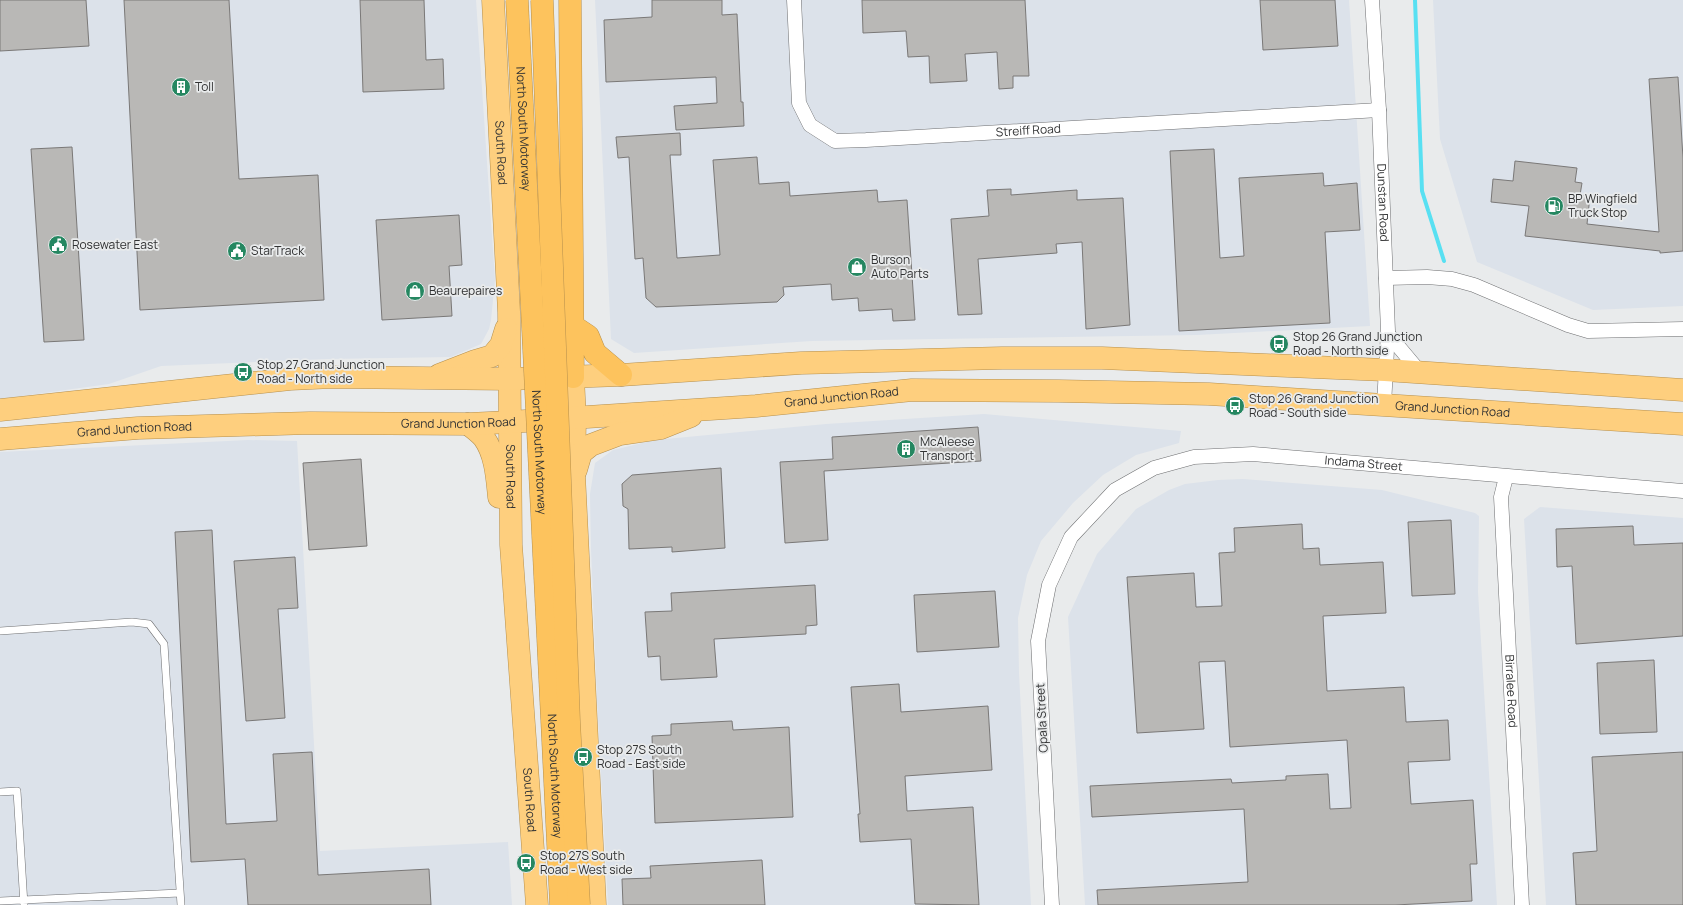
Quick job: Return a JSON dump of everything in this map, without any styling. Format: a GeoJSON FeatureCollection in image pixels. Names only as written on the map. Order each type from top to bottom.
{"type":"FeatureCollection","features":[{"type":"Feature","properties":{"kind":"highway","name":"South Road"},"geometry":{"type":"LineString","coordinates":[[493,0],[509,312],[511,545],[537,905]]}},
{"type":"Feature","properties":{"kind":"highway","name":"North South Motorway"},"geometry":{"type":"LineString","coordinates":[[517,0],[561,905]]}},
{"type":"Feature","properties":{"kind":"highway","name":"North South Motorway"},"geometry":{"type":"LineString","coordinates":[[542,0],[569,722],[579,905]]}},
{"type":"Feature","properties":{"kind":"highway"},"geometry":{"type":"LineString","coordinates":[[570,0],[573,377],[575,418],[574,474],[595,905]]}},
{"type":"Feature","properties":{"kind":"highway"},"geometry":{"type":"LineString","coordinates":[[430,379],[475,361],[492,356],[503,340],[509,312]]}},
{"type":"Feature","properties":{"kind":"highway"},"geometry":{"type":"LineString","coordinates":[[573,326],[588,336],[595,353],[621,375]]}},
{"type":"Feature","properties":{"kind":"highway"},"geometry":{"type":"LineString","coordinates":[[0,410],[290,379],[333,377],[509,379],[621,375],[801,363],[1002,358],[1102,358],[1419,371],[1683,390]]}},
{"type":"Feature","properties":{"kind":"highway","name":"Grand Junction Road"},"geometry":{"type":"LineString","coordinates":[[0,439],[146,428],[310,423],[468,424],[510,422],[756,406],[912,390],[1209,394],[1683,424]]}},
{"type":"Feature","properties":{"kind":"highway"},"geometry":{"type":"LineString","coordinates":[[574,474],[581,453],[591,445],[620,434],[661,428],[705,410]]}},
{"type":"Feature","properties":{"kind":"highway"},"geometry":{"type":"LineString","coordinates":[[468,424],[484,438],[492,457],[496,470],[500,513],[511,545]]}},
{"type":"Feature","properties":{"kind":"highway"},"geometry":{"type":"LineString","coordinates":[[511,484],[533,460],[551,458],[574,474]]}},
{"type":"Feature","properties":{"kind":"street","name":"Streiff Road"},"geometry":{"type":"LineString","coordinates":[[794,0],[799,103],[810,125],[835,141],[1379,110]]}},
{"type":"Feature","properties":{"kind":"street","name":"Dunstan Road"},"geometry":{"type":"LineString","coordinates":[[1372,0],[1379,110],[1388,334],[1384,405]]}},
{"type":"Feature","properties":{"kind":"street"},"geometry":{"type":"LineString","coordinates":[[1386,278],[1427,276],[1452,279],[1474,285],[1561,323],[1588,331],[1683,329]]}},
{"type":"Feature","properties":{"kind":"street"},"geometry":{"type":"LineString","coordinates":[[1388,334],[1419,371]]}},
{"type":"Feature","properties":{"kind":"street","name":"Indama Street"},"geometry":{"type":"LineString","coordinates":[[1071,537],[1115,490],[1154,468],[1194,456],[1253,454],[1506,477],[1683,491]]}},
{"type":"Feature","properties":{"kind":"street","name":"Birralee Road"},"geometry":{"type":"LineString","coordinates":[[1506,477],[1502,498],[1522,905]]}},
{"type":"Feature","properties":{"kind":"street","name":"Opala Street"},"geometry":{"type":"LineString","coordinates":[[1052,905],[1038,641],[1049,585],[1071,537]]}},
{"type":"Feature","properties":{"kind":"lane"},"geometry":{"type":"LineString","coordinates":[[0,631],[132,622],[149,624],[164,644],[181,905]]}},
{"type":"Feature","properties":{"kind":"lane"},"geometry":{"type":"LineString","coordinates":[[0,792],[17,791],[24,903]]}},
{"type":"Feature","properties":{"kind":"lane"},"geometry":{"type":"LineString","coordinates":[[0,902],[24,903],[180,893]]}},
{"type":"Feature","properties":{"kind":"shaded area"},"geometry":{"type":"Polygon","coordinates":[[[0,0],[476,0],[495,280],[491,320],[489,329],[481,344],[451,357],[328,359],[161,366],[109,384],[0,399],[0,0]]]}},
{"type":"Feature","properties":{"kind":"shaded area"},"geometry":{"type":"Polygon","coordinates":[[[595,0],[1349,0],[1370,326],[1197,335],[812,341],[634,353],[611,339],[595,0]]]}},
{"type":"Feature","properties":{"kind":"shaded area"},"geometry":{"type":"Polygon","coordinates":[[[1433,0],[1683,0],[1683,306],[1593,310],[1477,262],[1440,139],[1433,0]]]}},
{"type":"Feature","properties":{"kind":"shaded area"},"geometry":{"type":"Polygon","coordinates":[[[984,414],[1181,431],[1179,443],[1136,455],[1103,475],[1073,503],[1041,541],[1027,575],[1018,618],[1019,673],[1031,905],[608,905],[597,700],[591,549],[590,494],[595,463],[613,450],[655,440],[826,424],[984,414]]]}},
{"type":"Feature","properties":{"kind":"shaded area"},"geometry":{"type":"Polygon","coordinates":[[[248,440],[297,441],[320,851],[508,842],[512,905],[0,905],[0,452],[248,440]]]}},
{"type":"Feature","properties":{"kind":"shaded area"},"geometry":{"type":"Polygon","coordinates":[[[1243,479],[1382,490],[1475,513],[1479,516],[1478,592],[1497,905],[1085,905],[1068,617],[1097,554],[1136,509],[1169,490],[1185,484],[1243,479]]]}},
{"type":"Feature","properties":{"kind":"shaded area"},"geometry":{"type":"Polygon","coordinates":[[[1540,507],[1683,518],[1683,905],[1546,905],[1524,519],[1540,507]]]}},
{"type":"Feature","properties":{"kind":"building"},"geometry":{"type":"Polygon","coordinates":[[[0,0],[86,0],[89,46],[0,51],[0,0]]]}},
{"type":"Feature","properties":{"kind":"building","name":"Toll"},"geometry":{"type":"Polygon","coordinates":[[[124,0],[229,0],[239,179],[318,175],[324,300],[140,310],[124,0]]]}},
{"type":"Feature","properties":{"kind":"building"},"geometry":{"type":"Polygon","coordinates":[[[360,0],[424,0],[426,60],[443,59],[444,89],[363,92],[360,0]]]}},
{"type":"Feature","properties":{"kind":"building"},"geometry":{"type":"Polygon","coordinates":[[[652,0],[722,0],[722,15],[737,14],[741,102],[743,102],[744,126],[676,130],[674,106],[717,103],[716,77],[606,82],[604,20],[652,17],[652,0]]]}},
{"type":"Feature","properties":{"kind":"building"},"geometry":{"type":"Polygon","coordinates":[[[862,0],[1025,0],[1029,76],[1013,76],[1013,88],[999,89],[997,52],[965,54],[967,81],[930,83],[929,56],[908,57],[906,31],[863,33],[862,0]]]}},
{"type":"Feature","properties":{"kind":"building"},"geometry":{"type":"Polygon","coordinates":[[[1260,0],[1335,0],[1338,46],[1263,50],[1260,0]]]}},
{"type":"Feature","properties":{"kind":"building"},"geometry":{"type":"Polygon","coordinates":[[[1678,77],[1683,158],[1683,251],[1660,253],[1660,251],[1525,236],[1529,206],[1491,202],[1493,179],[1513,181],[1515,161],[1577,168],[1575,182],[1582,183],[1580,195],[1590,196],[1587,224],[1659,232],[1649,79],[1678,77]]]}},
{"type":"Feature","properties":{"kind":"building"},"geometry":{"type":"Polygon","coordinates":[[[680,133],[681,155],[670,155],[677,258],[720,255],[713,160],[757,157],[759,184],[789,182],[790,196],[877,190],[878,202],[907,200],[915,320],[893,321],[892,309],[859,311],[858,298],[832,300],[831,284],[783,287],[784,295],[777,302],[656,307],[646,298],[643,258],[635,259],[629,157],[618,158],[616,137],[680,133]]]}},
{"type":"Feature","properties":{"kind":"building","name":"Rosewater East"},"geometry":{"type":"Polygon","coordinates":[[[72,147],[84,340],[44,342],[31,149],[72,147]]]}},
{"type":"Feature","properties":{"kind":"building"},"geometry":{"type":"Polygon","coordinates":[[[1214,149],[1220,258],[1244,256],[1239,178],[1323,173],[1324,186],[1357,183],[1360,230],[1325,232],[1330,323],[1179,331],[1170,151],[1214,149]]]}},
{"type":"Feature","properties":{"kind":"building"},"geometry":{"type":"Polygon","coordinates":[[[1011,189],[1011,195],[1077,190],[1077,200],[1123,198],[1130,325],[1086,329],[1082,242],[1056,244],[1057,253],[978,259],[982,314],[958,315],[951,219],[989,216],[987,190],[1011,189]]]}},
{"type":"Feature","properties":{"kind":"building","name":"Beaurepaires"},"geometry":{"type":"Polygon","coordinates":[[[459,215],[462,265],[449,266],[452,316],[382,320],[376,220],[459,215]]]}},
{"type":"Feature","properties":{"kind":"building"},"geometry":{"type":"Polygon","coordinates":[[[978,427],[981,461],[824,471],[828,540],[785,543],[780,462],[833,459],[832,437],[978,427]]]}},
{"type":"Feature","properties":{"kind":"building"},"geometry":{"type":"Polygon","coordinates":[[[361,459],[367,546],[309,550],[303,463],[361,459]]]}},
{"type":"Feature","properties":{"kind":"building"},"geometry":{"type":"Polygon","coordinates":[[[721,468],[725,548],[672,552],[672,547],[629,549],[628,509],[623,506],[622,484],[632,475],[721,468]]]}},
{"type":"Feature","properties":{"kind":"building"},"geometry":{"type":"Polygon","coordinates":[[[1451,520],[1455,594],[1412,596],[1408,522],[1451,520]]]}},
{"type":"Feature","properties":{"kind":"building"},"geometry":{"type":"Polygon","coordinates":[[[1302,524],[1303,549],[1319,548],[1320,565],[1383,562],[1386,613],[1323,616],[1327,691],[1404,687],[1406,722],[1448,720],[1450,760],[1408,762],[1411,804],[1473,800],[1477,864],[1470,864],[1472,901],[1395,905],[1098,905],[1097,890],[1248,882],[1244,809],[1092,817],[1090,786],[1231,779],[1232,783],[1286,780],[1286,776],[1328,774],[1330,809],[1351,808],[1347,740],[1230,747],[1225,661],[1199,662],[1204,729],[1137,733],[1127,577],[1194,573],[1196,607],[1222,606],[1219,553],[1235,552],[1234,528],[1302,524]]]}},
{"type":"Feature","properties":{"kind":"building"},"geometry":{"type":"Polygon","coordinates":[[[1633,526],[1634,545],[1683,543],[1683,636],[1576,644],[1572,566],[1557,567],[1556,529],[1633,526]]]}},
{"type":"Feature","properties":{"kind":"building"},"geometry":{"type":"Polygon","coordinates":[[[212,530],[226,824],[277,821],[273,754],[312,752],[318,875],[429,869],[431,905],[248,905],[245,859],[191,862],[175,532],[212,530]]]}},
{"type":"Feature","properties":{"kind":"building"},"geometry":{"type":"Polygon","coordinates":[[[295,557],[298,608],[278,609],[285,718],[246,721],[234,561],[295,557]]]}},
{"type":"Feature","properties":{"kind":"building"},"geometry":{"type":"Polygon","coordinates":[[[815,585],[817,625],[806,626],[806,634],[714,639],[717,677],[661,680],[660,656],[648,657],[645,612],[672,611],[671,593],[815,585]]]}},
{"type":"Feature","properties":{"kind":"building"},"geometry":{"type":"Polygon","coordinates":[[[995,591],[999,647],[917,652],[914,595],[995,591]]]}},
{"type":"Feature","properties":{"kind":"building"},"geometry":{"type":"Polygon","coordinates":[[[1654,660],[1657,732],[1600,734],[1597,663],[1654,660]]]}},
{"type":"Feature","properties":{"kind":"building"},"geometry":{"type":"Polygon","coordinates":[[[899,684],[901,712],[988,706],[992,770],[905,776],[907,811],[973,807],[979,905],[915,904],[911,839],[860,842],[858,814],[860,814],[851,687],[899,684]]]}},
{"type":"Feature","properties":{"kind":"building"},"geometry":{"type":"Polygon","coordinates":[[[732,721],[733,730],[789,727],[793,817],[655,823],[652,736],[671,735],[671,724],[732,721]]]}},
{"type":"Feature","properties":{"kind":"building"},"geometry":{"type":"Polygon","coordinates":[[[1683,752],[1683,905],[1576,905],[1573,853],[1597,851],[1592,757],[1683,752]]]}},
{"type":"Feature","properties":{"kind":"building"},"geometry":{"type":"Polygon","coordinates":[[[762,860],[765,905],[623,905],[622,879],[651,878],[650,866],[762,860]]]}},
{"type":"Feature","properties":{"kind":"waterway"},"geometry":{"type":"LineString","coordinates":[[1415,0],[1422,191],[1444,261]]}},
{"type":"Feature","properties":{"kind":"place","name":"Toll"},"geometry":{"type":"Point","coordinates":[181,87]}},
{"type":"Feature","properties":{"kind":"place","name":"BP Wingfield Truck Stop"},"geometry":{"type":"Point","coordinates":[1554,206]}},
{"type":"Feature","properties":{"kind":"place","name":"Rosewater East"},"geometry":{"type":"Point","coordinates":[58,245]}},
{"type":"Feature","properties":{"kind":"place","name":"StarTrack"},"geometry":{"type":"Point","coordinates":[237,251]}},
{"type":"Feature","properties":{"kind":"place","name":"Burson Auto Parts"},"geometry":{"type":"Point","coordinates":[857,267]}},
{"type":"Feature","properties":{"kind":"place","name":"Beaurepaires"},"geometry":{"type":"Point","coordinates":[415,291]}},
{"type":"Feature","properties":{"kind":"place","name":"Stop 26 Grand Junction Road - North side"},"geometry":{"type":"Point","coordinates":[1279,344]}},
{"type":"Feature","properties":{"kind":"place","name":"Stop 27 Grand Junction Road - North side"},"geometry":{"type":"Point","coordinates":[243,372]}},
{"type":"Feature","properties":{"kind":"place","name":"Stop 26 Grand Junction Road - South side"},"geometry":{"type":"Point","coordinates":[1235,406]}},
{"type":"Feature","properties":{"kind":"place","name":"McAleese Transport"},"geometry":{"type":"Point","coordinates":[906,449]}},
{"type":"Feature","properties":{"kind":"place","name":"Stop 27S South Road - East side"},"geometry":{"type":"Point","coordinates":[583,757]}},
{"type":"Feature","properties":{"kind":"place","name":"Stop 27S South Road - West side"},"geometry":{"type":"Point","coordinates":[526,863]}}]}
